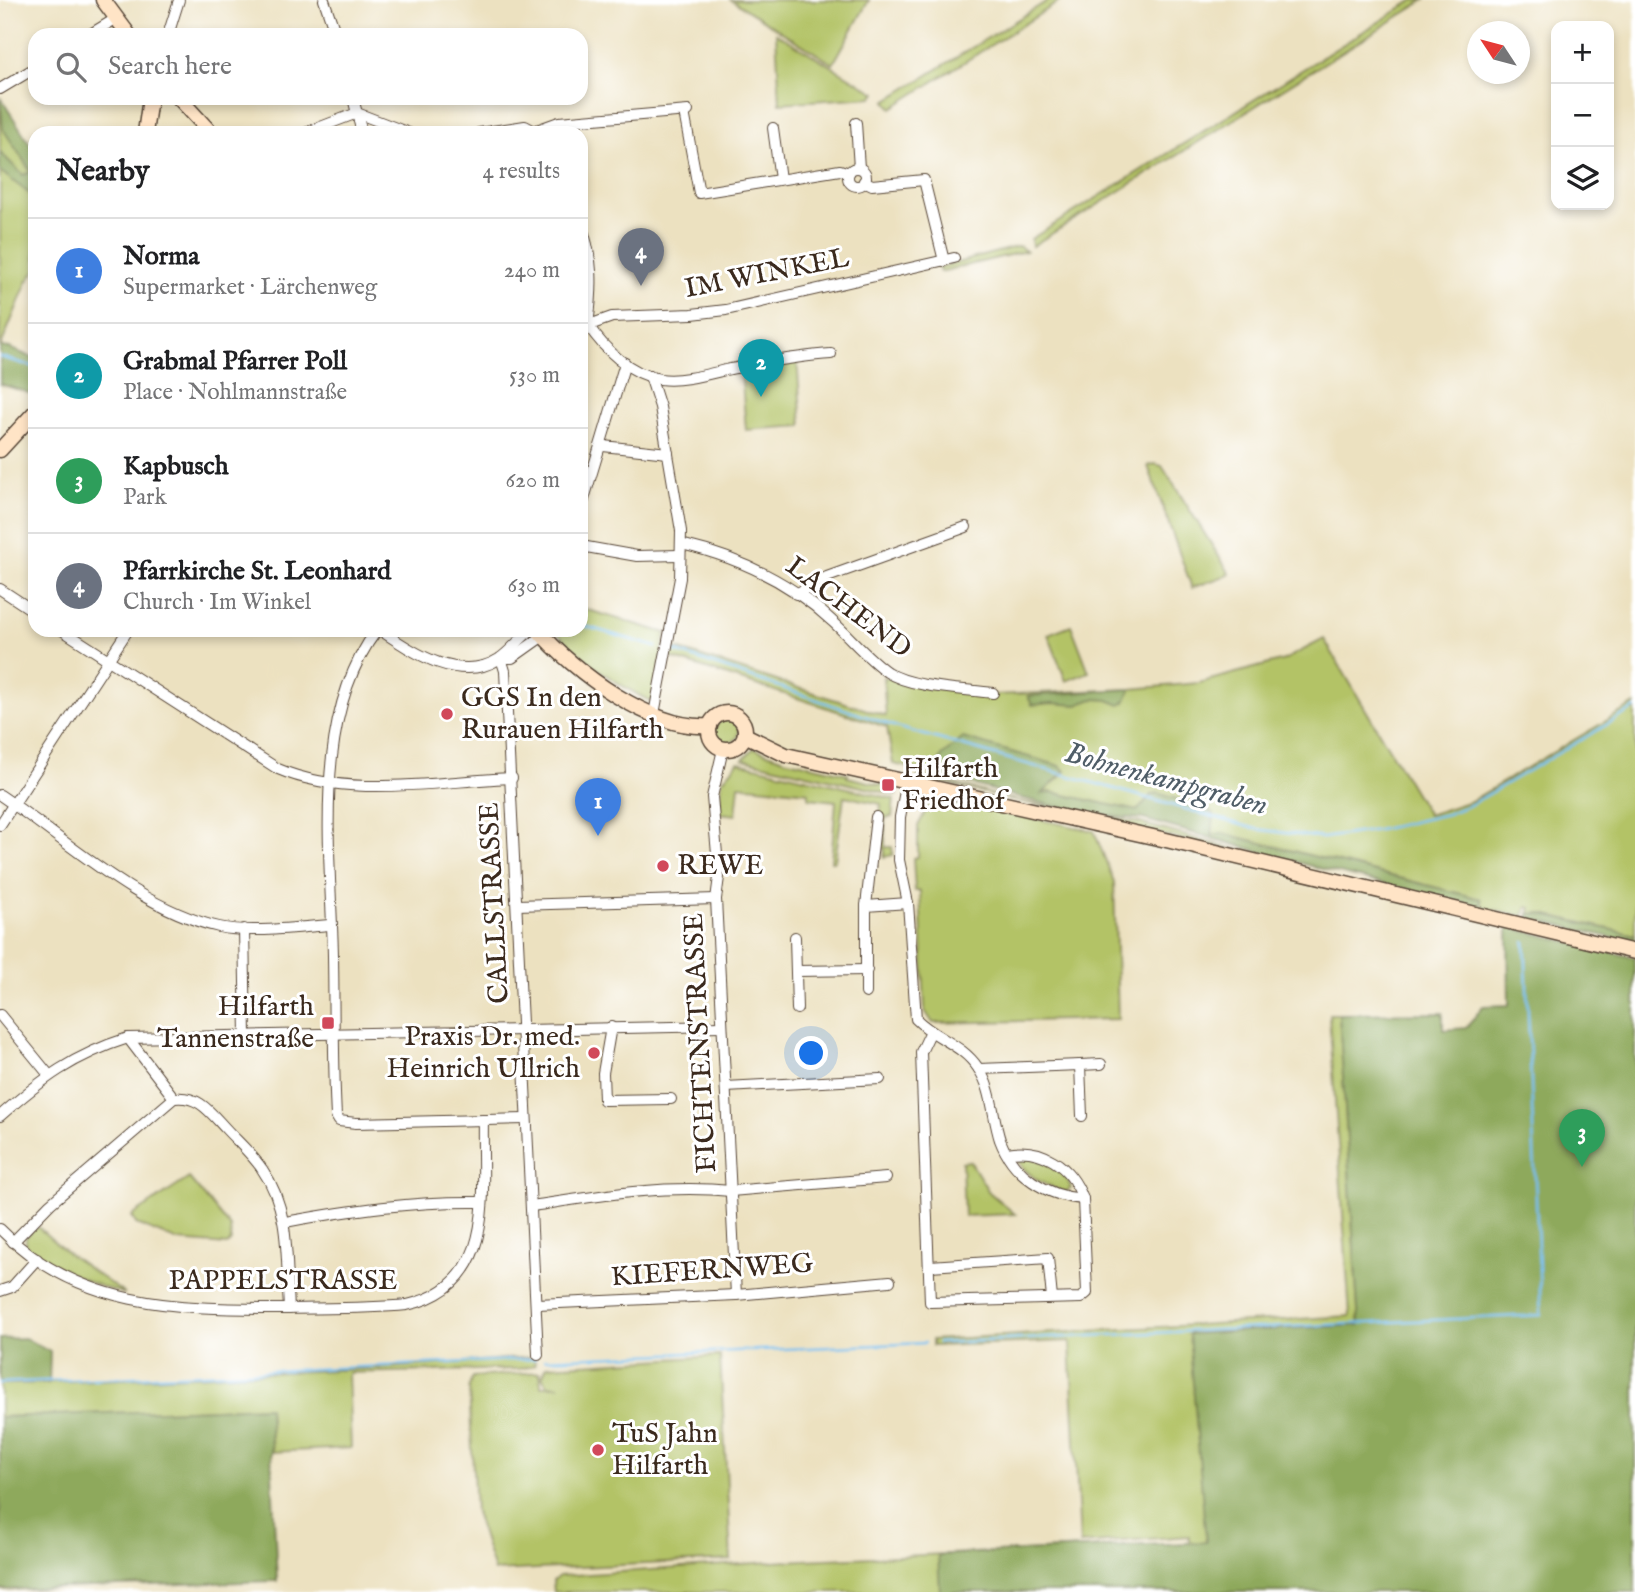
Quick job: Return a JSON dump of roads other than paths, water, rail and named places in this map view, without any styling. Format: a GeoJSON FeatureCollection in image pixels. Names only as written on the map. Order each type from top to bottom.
{"type":"FeatureCollection","features":[{"type":"Feature","properties":{"kind":"main road"},"geometry":{"type":"LineString","coordinates":[[106,2],[124,28]]}},
{"type":"Feature","properties":{"kind":"main road"},"geometry":{"type":"LineString","coordinates":[[146,126],[149,105]]}},
{"type":"Feature","properties":{"kind":"main road"},"geometry":{"type":"LineString","coordinates":[[185,105],[205,126]]}},
{"type":"Feature","properties":{"kind":"main road"},"geometry":{"type":"LineString","coordinates":[[1,447],[28,419]]}},
{"type":"Feature","properties":{"kind":"main road"},"geometry":{"type":"LineString","coordinates":[[543,637],[587,675],[654,714],[676,723],[710,726]]}},
{"type":"Feature","properties":{"kind":"main road"},"geometry":{"type":"LineString","coordinates":[[732,713],[743,722],[745,735],[737,746],[723,748],[712,741],[710,726],[718,715],[732,713]]}},
{"type":"Feature","properties":{"kind":"main road"},"geometry":{"type":"LineString","coordinates":[[745,735],[786,755],[1635,952]]}},
{"type":"Feature","properties":{"kind":"street"},"geometry":{"type":"LineString","coordinates":[[170,28],[179,0]]}},
{"type":"Feature","properties":{"kind":"street"},"geometry":{"type":"LineString","coordinates":[[324,0],[333,28]]}},
{"type":"Feature","properties":{"kind":"street"},"geometry":{"type":"LineString","coordinates":[[101,28],[117,18]]}},
{"type":"Feature","properties":{"kind":"street"},"geometry":{"type":"LineString","coordinates":[[0,89],[28,72]]}},
{"type":"Feature","properties":{"kind":"street"},"geometry":{"type":"LineString","coordinates":[[355,105],[360,126]]}},
{"type":"Feature","properties":{"kind":"street"},"geometry":{"type":"LineString","coordinates":[[551,126],[559,122],[688,111],[699,193],[839,170],[849,173],[859,168]]}},
{"type":"Feature","properties":{"kind":"street"},"geometry":{"type":"LineString","coordinates":[[323,126],[357,113],[391,126]]}},
{"type":"Feature","properties":{"kind":"street"},"geometry":{"type":"LineString","coordinates":[[849,173],[851,184],[857,186],[864,181],[866,175],[859,168],[856,123]]}},
{"type":"Feature","properties":{"kind":"street"},"geometry":{"type":"LineString","coordinates":[[773,128],[780,179]]}},
{"type":"Feature","properties":{"kind":"street","name":"IM WINKEL"},"geometry":{"type":"LineString","coordinates":[[588,325],[612,317],[726,310],[949,260],[924,180],[872,185],[864,181]]}},
{"type":"Feature","properties":{"kind":"street"},"geometry":{"type":"LineString","coordinates":[[588,242],[594,279],[588,307]]}},
{"type":"Feature","properties":{"kind":"street"},"geometry":{"type":"LineString","coordinates":[[588,330],[625,363],[650,376],[678,379],[796,356],[831,354]]}},
{"type":"Feature","properties":{"kind":"street"},"geometry":{"type":"LineString","coordinates":[[588,485],[603,446],[625,363]]}},
{"type":"Feature","properties":{"kind":"street"},"geometry":{"type":"LineString","coordinates":[[650,376],[668,453],[681,544],[680,578],[654,714]]}},
{"type":"Feature","properties":{"kind":"street"},"geometry":{"type":"LineString","coordinates":[[603,446],[668,453]]}},
{"type":"Feature","properties":{"kind":"street"},"geometry":{"type":"LineString","coordinates":[[588,467],[594,465]]}},
{"type":"Feature","properties":{"kind":"street"},"geometry":{"type":"LineString","coordinates":[[796,594],[827,577],[966,527]]}},
{"type":"Feature","properties":{"kind":"street","name":"LACHEND"},"geometry":{"type":"LineString","coordinates":[[681,544],[737,559],[796,594],[830,618],[889,673],[916,682],[993,693]]}},
{"type":"Feature","properties":{"kind":"street"},"geometry":{"type":"LineString","coordinates":[[588,547],[637,556],[679,555]]}},
{"type":"Feature","properties":{"kind":"street"},"geometry":{"type":"LineString","coordinates":[[0,589],[28,607]]}},
{"type":"Feature","properties":{"kind":"street"},"geometry":{"type":"LineString","coordinates":[[73,637],[278,769],[305,780],[351,786],[512,778]]}},
{"type":"Feature","properties":{"kind":"street"},"geometry":{"type":"LineString","coordinates":[[0,825],[123,637]]}},
{"type":"Feature","properties":{"kind":"street"},"geometry":{"type":"LineString","coordinates":[[372,637],[346,684],[340,705],[331,784],[327,850],[333,1034],[339,1121],[526,1119]]}},
{"type":"Feature","properties":{"kind":"street"},"geometry":{"type":"LineString","coordinates":[[389,637],[448,666],[479,667],[501,658],[512,658],[532,637]]}},
{"type":"Feature","properties":{"kind":"street","name":"CALLSTRASSE"},"geometry":{"type":"LineString","coordinates":[[501,658],[505,671],[512,778],[538,1355]]}},
{"type":"Feature","properties":{"kind":"street","name":"FICHTENSTRASSE"},"geometry":{"type":"LineString","coordinates":[[723,748],[712,797],[719,877],[716,899],[736,1295]]}},
{"type":"Feature","properties":{"kind":"street"},"geometry":{"type":"LineString","coordinates":[[907,781],[900,817],[899,860],[908,903],[913,1010],[916,1019],[963,1050],[979,1069],[987,1085],[1000,1140],[1026,1178],[1063,1197],[1083,1199]]}},
{"type":"Feature","properties":{"kind":"street"},"geometry":{"type":"LineString","coordinates":[[0,794],[139,893],[174,912],[221,928],[331,925]]}},
{"type":"Feature","properties":{"kind":"street"},"geometry":{"type":"LineString","coordinates":[[866,993],[866,906],[876,817]]}},
{"type":"Feature","properties":{"kind":"street"},"geometry":{"type":"LineString","coordinates":[[517,905],[716,899]]}},
{"type":"Feature","properties":{"kind":"street"},"geometry":{"type":"LineString","coordinates":[[866,906],[908,903]]}},
{"type":"Feature","properties":{"kind":"street"},"geometry":{"type":"LineString","coordinates":[[244,929],[246,1035]]}},
{"type":"Feature","properties":{"kind":"street"},"geometry":{"type":"LineString","coordinates":[[795,937],[797,1009]]}},
{"type":"Feature","properties":{"kind":"street"},"geometry":{"type":"LineString","coordinates":[[796,971],[867,970]]}},
{"type":"Feature","properties":{"kind":"street"},"geometry":{"type":"LineString","coordinates":[[0,1015],[49,1075]]}},
{"type":"Feature","properties":{"kind":"street"},"geometry":{"type":"LineString","coordinates":[[0,1116],[49,1075],[93,1049],[128,1038],[722,1026]]}},
{"type":"Feature","properties":{"kind":"street"},"geometry":{"type":"LineString","coordinates":[[611,1027],[603,1073],[604,1100],[671,1099]]}},
{"type":"Feature","properties":{"kind":"street"},"geometry":{"type":"LineString","coordinates":[[931,1031],[921,1052],[930,1302],[1081,1298],[1087,1293],[1083,1199],[1076,1179],[1047,1156],[1027,1149],[1007,1153]]}},
{"type":"Feature","properties":{"kind":"street"},"geometry":{"type":"LineString","coordinates":[[128,1038],[174,1098]]}},
{"type":"Feature","properties":{"kind":"street"},"geometry":{"type":"LineString","coordinates":[[979,1069],[1101,1064]]}},
{"type":"Feature","properties":{"kind":"street"},"geometry":{"type":"LineString","coordinates":[[1080,1065],[1082,1116]]}},
{"type":"Feature","properties":{"kind":"street"},"geometry":{"type":"LineString","coordinates":[[726,1087],[880,1079]]}},
{"type":"Feature","properties":{"kind":"street"},"geometry":{"type":"LineString","coordinates":[[13,1242],[50,1204],[174,1098],[192,1099],[204,1106],[262,1167],[277,1194],[285,1222],[289,1309]]}},
{"type":"Feature","properties":{"kind":"street","name":"PAPPELSTRASSE"},"geometry":{"type":"LineString","coordinates":[[0,1229],[37,1259],[88,1287],[140,1302],[194,1309],[399,1306],[435,1296],[456,1280],[476,1250],[483,1120]]}},
{"type":"Feature","properties":{"kind":"street"},"geometry":{"type":"LineString","coordinates":[[532,1206],[610,1194],[713,1189],[731,1191],[886,1178]]}},
{"type":"Feature","properties":{"kind":"street"},"geometry":{"type":"LineString","coordinates":[[285,1222],[366,1207],[432,1202],[480,1202]]}},
{"type":"Feature","properties":{"kind":"street"},"geometry":{"type":"LineString","coordinates":[[930,1266],[1048,1258],[1052,1298]]}},
{"type":"Feature","properties":{"kind":"street"},"geometry":{"type":"LineString","coordinates":[[0,1292],[12,1287],[37,1259]]}},
{"type":"Feature","properties":{"kind":"street","name":"KIEFERNWEG"},"geometry":{"type":"LineString","coordinates":[[537,1304],[736,1295],[890,1281]]}},
{"type":"Feature","properties":{"kind":"waterway"},"geometry":{"type":"LineString","coordinates":[[0,357],[28,365]]}},
{"type":"Feature","properties":{"kind":"waterway","name":"Bohnenkampgraben"},"geometry":{"type":"LineString","coordinates":[[588,627],[656,647]]}},
{"type":"Feature","properties":{"kind":"waterway","name":"Bohnenkampgraben"},"geometry":{"type":"LineString","coordinates":[[674,651],[900,728],[1256,829],[1323,838],[1378,830],[1447,814],[1470,805],[1635,708]]}},
{"type":"Feature","properties":{"kind":"waterway"},"geometry":{"type":"LineString","coordinates":[[938,1343],[1541,1315],[1525,942]]}},
{"type":"Feature","properties":{"kind":"waterway"},"geometry":{"type":"LineString","coordinates":[[545,1359],[925,1343]]}},
{"type":"Feature","properties":{"kind":"waterway"},"geometry":{"type":"LineString","coordinates":[[0,1383],[535,1359]]}},
{"type":"Feature","properties":{"kind":"place","name":"Pfarrkirche St. Leonhard"},"geometry":{"type":"Point","coordinates":[641,286]}},
{"type":"Feature","properties":{"kind":"place","name":"Grabmal Pfarrer Poll"},"geometry":{"type":"Point","coordinates":[761,397]}},
{"type":"Feature","properties":{"kind":"place","name":"GGS In den Rurauen Hilfarth"},"geometry":{"type":"Point","coordinates":[447,714]}},
{"type":"Feature","properties":{"kind":"place","name":"Hilfarth Friedhof"},"geometry":{"type":"Point","coordinates":[888,785]}},
{"type":"Feature","properties":{"kind":"place","name":"Norma"},"geometry":{"type":"Point","coordinates":[598,836]}},
{"type":"Feature","properties":{"kind":"place","name":"REWE"},"geometry":{"type":"Point","coordinates":[663,866]}},
{"type":"Feature","properties":{"kind":"place","name":"Hilfarth Tannenstraße"},"geometry":{"type":"Point","coordinates":[328,1023]}},
{"type":"Feature","properties":{"kind":"place","name":"Praxis Dr. med. Heinrich Ullrich"},"geometry":{"type":"Point","coordinates":[594,1053]}},
{"type":"Feature","properties":{"kind":"place","name":"Kapbusch"},"geometry":{"type":"Point","coordinates":[1582,1167]}},
{"type":"Feature","properties":{"kind":"place","name":"TuS Jahn Hilfarth"},"geometry":{"type":"Point","coordinates":[598,1450]}}]}
